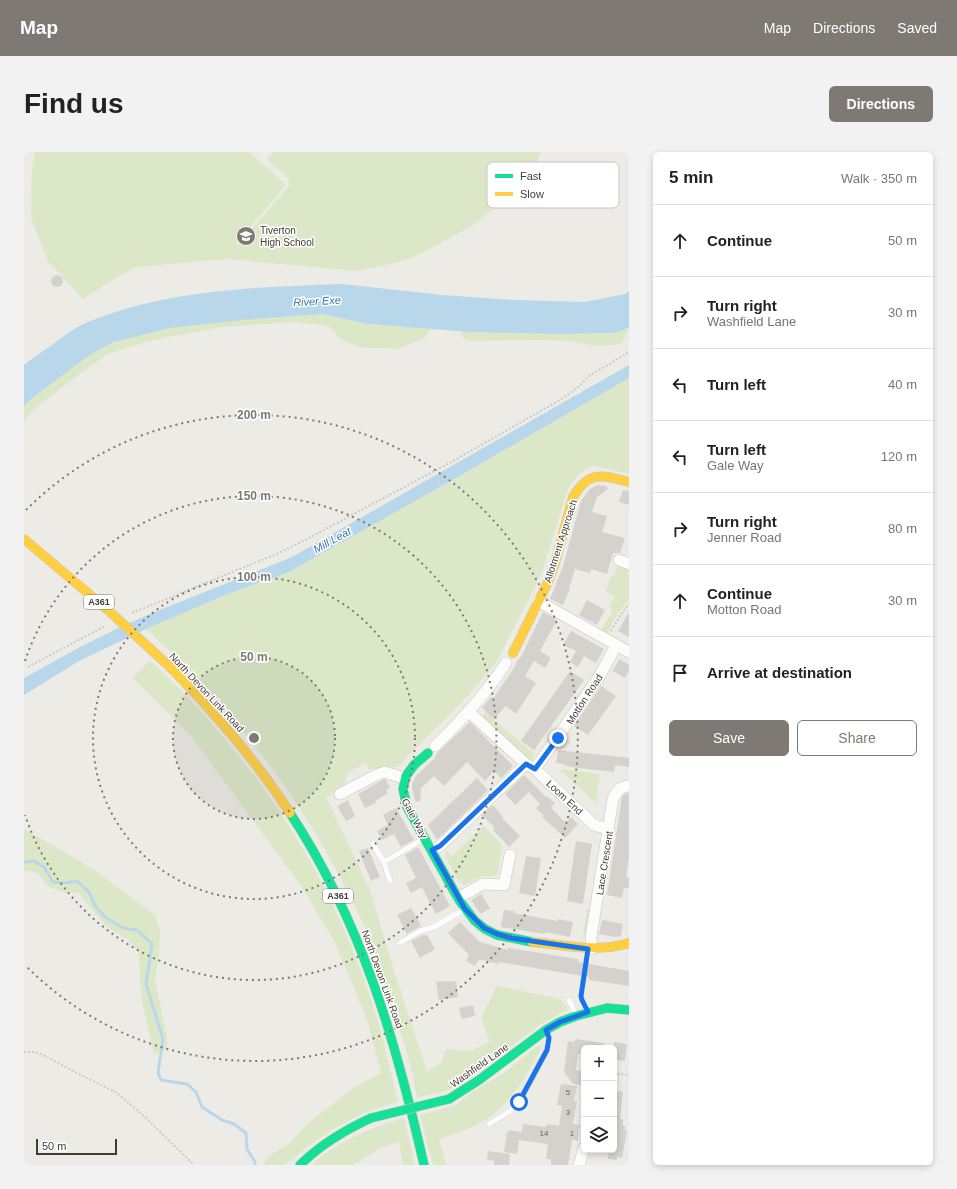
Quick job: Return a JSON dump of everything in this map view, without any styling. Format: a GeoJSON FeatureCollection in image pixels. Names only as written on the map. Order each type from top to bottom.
{"type":"FeatureCollection","features":[{"type":"Feature","properties":{"kind":"main road","name":"Allotment Approach"},"geometry":{"type":"LineString","coordinates":[[513,653],[555,563],[566,522],[578,488],[592,477],[602,475],[629,482]]}},
{"type":"Feature","properties":{"kind":"main road","name":"North Devon Link Road"},"geometry":{"type":"LineString","coordinates":[[24,539],[120,621],[171,668],[220,721],[256,764],[287,808],[333,887],[356,936],[378,995],[402,1071],[424,1165]]}},
{"type":"Feature","properties":{"kind":"main road"},"geometry":{"type":"LineString","coordinates":[[404,778],[408,771],[432,749]]}},
{"type":"Feature","properties":{"kind":"main road","name":"Gale Way"},"geometry":{"type":"LineString","coordinates":[[404,778],[402,795],[407,807],[426,838],[458,898],[465,909],[484,928],[511,938],[590,949],[608,949],[629,943]]}},
{"type":"Feature","properties":{"kind":"main road","name":"Washfield Lane"},"geometry":{"type":"LineString","coordinates":[[300,1165],[308,1157],[342,1132],[371,1118],[449,1099],[498,1067],[546,1030],[588,1012],[607,1008],[629,1010]]}},
{"type":"Feature","properties":{"kind":"street"},"geometry":{"type":"LineString","coordinates":[[538,601],[629,652]]}},
{"type":"Feature","properties":{"kind":"street","name":"Motton Road"},"geometry":{"type":"LineString","coordinates":[[432,850],[440,846],[530,766],[558,738],[600,675],[611,643]]}},
{"type":"Feature","properties":{"kind":"street"},"geometry":{"type":"LineString","coordinates":[[432,749],[469,712],[486,692],[506,663]]}},
{"type":"Feature","properties":{"kind":"street","name":"Loom End"},"geometry":{"type":"LineString","coordinates":[[469,712],[594,825],[610,828]]}},
{"type":"Feature","properties":{"kind":"street"},"geometry":{"type":"LineString","coordinates":[[340,794],[384,772],[404,778]]}},
{"type":"Feature","properties":{"kind":"street","name":"Lace Crescent"},"geometry":{"type":"LineString","coordinates":[[590,949],[610,828],[613,799],[616,792],[621,788],[629,786]]}},
{"type":"Feature","properties":{"kind":"street"},"geometry":{"type":"LineString","coordinates":[[458,898],[483,884],[504,885],[510,855]]}},
{"type":"Feature","properties":{"kind":"street"},"geometry":{"type":"LineString","coordinates":[[579,1165],[583,1153]]}},
{"type":"Feature","properties":{"kind":"lane"},"geometry":{"type":"LineString","coordinates":[[384,862],[426,838]]}},
{"type":"Feature","properties":{"kind":"lane"},"geometry":{"type":"LineString","coordinates":[[373,844],[384,862],[390,880]]}},
{"type":"Feature","properties":{"kind":"lane"},"geometry":{"type":"LineString","coordinates":[[400,943],[420,931],[434,927],[465,909]]}},
{"type":"Feature","properties":{"kind":"lane"},"geometry":{"type":"LineString","coordinates":[[569,1000],[576,1016]]}},
{"type":"Feature","properties":{"kind":"lane"},"geometry":{"type":"LineString","coordinates":[[489,1124],[510,1111],[519,1102],[547,1050],[549,1038],[546,1030]]}},
{"type":"Feature","properties":{"kind":"path"},"geometry":{"type":"LineString","coordinates":[[130,614],[279,553],[309,538],[453,461],[560,400],[577,388],[590,374],[629,352]]}},
{"type":"Feature","properties":{"kind":"path"},"geometry":{"type":"LineString","coordinates":[[611,643],[621,614],[629,604]]}},
{"type":"Feature","properties":{"kind":"path"},"geometry":{"type":"LineString","coordinates":[[28,667],[106,626]]}},
{"type":"Feature","properties":{"kind":"path"},"geometry":{"type":"LineString","coordinates":[[588,1012],[581,996],[590,949]]}},
{"type":"Feature","properties":{"kind":"path"},"geometry":{"type":"LineString","coordinates":[[24,1052],[34,1052],[43,1055],[117,1093],[145,1117],[194,1165]]}},
{"type":"Feature","properties":{"kind":"path"},"geometry":{"type":"LineString","coordinates":[[617,1074],[629,1075]]}},
{"type":"Feature","properties":{"kind":"green space","name":"Tiverton High School"},"geometry":{"type":"Polygon","coordinates":[[[35,152],[249,152],[286,185],[236,244],[237,246],[290,185],[287,182],[289,179],[267,159],[273,152],[541,152],[537,162],[487,162],[487,208],[495,208],[473,225],[409,259],[356,271],[228,259],[136,267],[83,299],[48,261],[31,218],[32,170],[35,152]]]}},
{"type":"Feature","properties":{"kind":"green space"},"geometry":{"type":"Polygon","coordinates":[[[322,314],[368,324],[431,329],[424,338],[398,349],[359,347],[340,339],[329,326],[296,322],[221,327],[148,341],[108,354],[33,410],[24,422],[24,406],[44,388],[89,355],[120,339],[166,329],[233,320],[322,314]]]}},
{"type":"Feature","properties":{"kind":"green space"},"geometry":{"type":"Polygon","coordinates":[[[629,328],[624,340],[620,344],[596,346],[567,341],[467,341],[462,337],[462,331],[559,334],[613,333],[629,328]]]}},
{"type":"Feature","properties":{"kind":"green space"},"geometry":{"type":"Polygon","coordinates":[[[629,378],[629,474],[595,466],[587,468],[576,477],[567,491],[542,573],[496,663],[465,699],[397,767],[368,769],[366,763],[348,772],[344,787],[326,797],[370,890],[393,968],[427,1071],[441,1063],[446,1049],[470,1051],[490,1042],[481,1018],[497,986],[560,999],[568,1009],[538,1026],[469,1079],[448,1090],[417,1098],[413,1075],[404,1041],[373,949],[359,915],[317,836],[267,761],[239,726],[178,659],[146,629],[230,593],[289,572],[629,378]]]}},
{"type":"Feature","properties":{"kind":"green space"},"geometry":{"type":"Polygon","coordinates":[[[618,564],[629,567],[629,599],[618,613],[606,635],[602,632],[603,627],[613,610],[609,607],[615,596],[606,592],[611,576],[614,576],[618,564]]]}},
{"type":"Feature","properties":{"kind":"green space"},"geometry":{"type":"Polygon","coordinates":[[[150,660],[186,695],[219,733],[251,771],[280,812],[306,854],[330,898],[368,991],[381,1032],[398,1102],[367,1112],[338,1126],[311,1144],[285,1165],[263,1165],[269,1156],[289,1144],[307,1124],[356,1086],[381,1073],[367,1019],[334,941],[304,890],[191,736],[133,678],[150,660]]]}},
{"type":"Feature","properties":{"kind":"green space"},"geometry":{"type":"Polygon","coordinates":[[[486,712],[535,755],[532,760],[528,759],[481,717],[486,712]]]}},
{"type":"Feature","properties":{"kind":"green space"},"geometry":{"type":"Polygon","coordinates":[[[559,769],[600,774],[596,803],[559,769]]]}},
{"type":"Feature","properties":{"kind":"green space"},"geometry":{"type":"Polygon","coordinates":[[[484,826],[502,845],[498,874],[492,877],[482,876],[465,885],[459,882],[445,855],[447,850],[452,856],[484,826]]]}},
{"type":"Feature","properties":{"kind":"green space"},"geometry":{"type":"Polygon","coordinates":[[[24,829],[94,870],[155,915],[160,931],[159,955],[155,979],[168,1043],[165,1050],[155,1055],[152,1047],[141,996],[139,953],[129,940],[108,928],[79,893],[66,893],[47,886],[38,873],[24,870],[24,829]]]}},
{"type":"Feature","properties":{"kind":"green space"},"geometry":{"type":"Polygon","coordinates":[[[587,909],[592,910],[587,936],[583,935],[587,909]]]}},
{"type":"Feature","properties":{"kind":"green space"},"geometry":{"type":"Polygon","coordinates":[[[543,1044],[517,1089],[500,1108],[491,1116],[475,1125],[439,1139],[446,1165],[433,1165],[420,1115],[456,1105],[474,1091],[504,1073],[531,1051],[543,1044]]]}},
{"type":"Feature","properties":{"kind":"green space"},"geometry":{"type":"Polygon","coordinates":[[[404,1118],[415,1165],[403,1165],[399,1142],[379,1149],[353,1165],[312,1165],[343,1142],[367,1131],[404,1118]]]}},
{"type":"Feature","properties":{"kind":"water","name":"River Exe"},"geometry":{"type":"Polygon","coordinates":[[[342,284],[442,295],[515,300],[585,302],[625,294],[629,291],[629,328],[613,333],[559,334],[470,332],[368,324],[322,314],[242,320],[170,328],[113,342],[88,356],[36,395],[24,406],[24,365],[70,332],[93,320],[123,310],[185,296],[248,289],[342,284]]]}},
{"type":"Feature","properties":{"kind":"water","name":"Mill Leat"},"geometry":{"type":"Polygon","coordinates":[[[629,365],[629,378],[289,572],[230,593],[146,629],[79,661],[24,695],[24,678],[80,647],[152,613],[292,557],[629,365]]]}},
{"type":"Feature","properties":{"kind":"building"},"geometry":{"type":"Polygon","coordinates":[[[55,275],[59,275],[63,281],[59,287],[55,287],[51,283],[51,279],[55,275]]]}},
{"type":"Feature","properties":{"kind":"building"},"geometry":{"type":"Polygon","coordinates":[[[598,485],[606,486],[608,489],[597,497],[592,512],[607,516],[602,532],[625,538],[620,553],[613,553],[607,574],[591,569],[590,573],[575,569],[569,588],[570,589],[563,605],[550,599],[563,566],[581,501],[590,489],[598,485]]]}},
{"type":"Feature","properties":{"kind":"building"},"geometry":{"type":"Polygon","coordinates":[[[623,490],[629,491],[629,505],[619,502],[623,490]]]}},
{"type":"Feature","properties":{"kind":"building"},"geometry":{"type":"Polygon","coordinates":[[[587,600],[605,610],[597,625],[579,615],[587,600]]]}},
{"type":"Feature","properties":{"kind":"building"},"geometry":{"type":"Polygon","coordinates":[[[543,612],[557,620],[540,651],[551,658],[545,668],[534,661],[525,676],[536,683],[516,714],[506,706],[494,719],[482,708],[491,697],[493,699],[521,657],[543,612]]]}},
{"type":"Feature","properties":{"kind":"building"},"geometry":{"type":"Polygon","coordinates":[[[629,612],[629,637],[618,631],[629,612]]]}},
{"type":"Feature","properties":{"kind":"building"},"geometry":{"type":"Polygon","coordinates":[[[571,631],[604,649],[596,663],[584,656],[578,667],[570,662],[576,651],[563,645],[571,631]]]}},
{"type":"Feature","properties":{"kind":"building"},"geometry":{"type":"Polygon","coordinates":[[[619,659],[629,665],[629,671],[625,678],[613,671],[619,659]]]}},
{"type":"Feature","properties":{"kind":"building"},"geometry":{"type":"Polygon","coordinates":[[[570,671],[584,680],[534,750],[521,741],[570,671]]]}},
{"type":"Feature","properties":{"kind":"building"},"geometry":{"type":"Polygon","coordinates":[[[601,686],[616,696],[588,735],[574,726],[601,686]]]}},
{"type":"Feature","properties":{"kind":"building"},"geometry":{"type":"Polygon","coordinates":[[[470,722],[513,766],[501,778],[494,771],[485,781],[467,762],[444,786],[434,776],[421,788],[420,802],[415,801],[412,784],[416,776],[434,759],[437,753],[470,722]]]}},
{"type":"Feature","properties":{"kind":"building"},"geometry":{"type":"Polygon","coordinates":[[[558,750],[629,758],[629,767],[615,765],[614,772],[571,767],[556,763],[558,750]]]}},
{"type":"Feature","properties":{"kind":"building"},"geometry":{"type":"Polygon","coordinates":[[[523,776],[525,776],[546,797],[547,796],[555,803],[551,808],[566,823],[571,817],[578,824],[565,838],[542,817],[544,816],[536,808],[540,804],[529,792],[515,805],[505,794],[523,776]]]}},
{"type":"Feature","properties":{"kind":"building"},"geometry":{"type":"Polygon","coordinates":[[[477,778],[488,790],[437,840],[428,825],[477,778]]]}},
{"type":"Feature","properties":{"kind":"building"},"geometry":{"type":"Polygon","coordinates":[[[384,779],[390,788],[386,790],[388,793],[375,801],[376,803],[365,808],[358,794],[384,779]]]}},
{"type":"Feature","properties":{"kind":"building"},"geometry":{"type":"Polygon","coordinates":[[[629,793],[629,857],[626,877],[629,878],[629,888],[624,888],[622,898],[607,895],[622,796],[629,793]]]}},
{"type":"Feature","properties":{"kind":"building"},"geometry":{"type":"Polygon","coordinates":[[[348,800],[355,816],[346,821],[337,806],[348,800]]]}},
{"type":"Feature","properties":{"kind":"building"},"geometry":{"type":"Polygon","coordinates":[[[493,805],[503,817],[502,818],[520,836],[509,847],[493,830],[495,828],[482,815],[493,805]]]}},
{"type":"Feature","properties":{"kind":"building"},"geometry":{"type":"Polygon","coordinates":[[[396,808],[414,840],[401,847],[394,834],[382,840],[377,831],[388,825],[383,815],[396,808]]]}},
{"type":"Feature","properties":{"kind":"building"},"geometry":{"type":"Polygon","coordinates":[[[576,841],[592,844],[583,904],[567,901],[576,841]]]}},
{"type":"Feature","properties":{"kind":"building"},"geometry":{"type":"Polygon","coordinates":[[[418,847],[450,906],[436,914],[422,887],[411,893],[406,883],[416,878],[405,855],[418,847]]]}},
{"type":"Feature","properties":{"kind":"building"},"geometry":{"type":"Polygon","coordinates":[[[368,848],[380,877],[371,881],[359,851],[368,848]]]}},
{"type":"Feature","properties":{"kind":"building"},"geometry":{"type":"Polygon","coordinates":[[[526,856],[541,858],[535,896],[519,893],[526,856]]]}},
{"type":"Feature","properties":{"kind":"building"},"geometry":{"type":"Polygon","coordinates":[[[481,894],[490,908],[481,914],[471,900],[481,894]]]}},
{"type":"Feature","properties":{"kind":"building"},"geometry":{"type":"Polygon","coordinates":[[[411,908],[421,926],[407,934],[397,915],[411,908]]]}},
{"type":"Feature","properties":{"kind":"building"},"geometry":{"type":"Polygon","coordinates":[[[504,910],[557,921],[558,919],[573,922],[570,937],[545,932],[545,934],[501,927],[504,910]]]}},
{"type":"Feature","properties":{"kind":"building"},"geometry":{"type":"Polygon","coordinates":[[[602,920],[623,924],[621,936],[616,937],[599,934],[602,920]]]}},
{"type":"Feature","properties":{"kind":"building"},"geometry":{"type":"Polygon","coordinates":[[[460,922],[480,942],[508,950],[508,948],[578,959],[578,962],[629,971],[629,986],[589,980],[589,977],[499,962],[498,964],[479,959],[475,966],[466,961],[469,955],[448,933],[460,922]]]}},
{"type":"Feature","properties":{"kind":"building"},"geometry":{"type":"Polygon","coordinates":[[[425,934],[435,949],[420,958],[411,941],[425,934]]]}},
{"type":"Feature","properties":{"kind":"building"},"geometry":{"type":"Polygon","coordinates":[[[456,981],[458,997],[439,1000],[436,982],[456,981]]]}},
{"type":"Feature","properties":{"kind":"building"},"geometry":{"type":"Polygon","coordinates":[[[473,1005],[475,1016],[462,1019],[459,1008],[473,1005]]]}},
{"type":"Feature","properties":{"kind":"building"},"geometry":{"type":"Polygon","coordinates":[[[575,1039],[604,1043],[604,1045],[581,1045],[581,1054],[578,1054],[576,1070],[581,1071],[581,1085],[573,1084],[564,1072],[568,1041],[574,1042],[575,1039]]]}},
{"type":"Feature","properties":{"kind":"building"},"geometry":{"type":"Polygon","coordinates":[[[614,1042],[627,1044],[625,1061],[617,1060],[617,1045],[614,1045],[614,1042]]]}},
{"type":"Feature","properties":{"kind":"building"},"geometry":{"type":"Polygon","coordinates":[[[561,1084],[577,1086],[574,1101],[577,1101],[573,1124],[580,1125],[578,1141],[572,1140],[568,1165],[551,1165],[551,1159],[546,1159],[548,1144],[519,1140],[517,1154],[504,1152],[507,1132],[509,1132],[509,1130],[522,1132],[523,1124],[546,1127],[547,1124],[559,1126],[562,1106],[557,1105],[561,1084]]]}},
{"type":"Feature","properties":{"kind":"building"},"geometry":{"type":"Polygon","coordinates":[[[617,1091],[623,1092],[620,1119],[623,1119],[623,1126],[625,1126],[625,1131],[627,1131],[622,1158],[617,1157],[617,1160],[608,1159],[609,1153],[617,1153],[617,1091]]]}},
{"type":"Feature","properties":{"kind":"building"},"geometry":{"type":"Polygon","coordinates":[[[488,1151],[510,1154],[509,1165],[494,1165],[494,1161],[487,1160],[488,1151]]]}},
{"type":"Feature","properties":{"kind":"waterway"},"geometry":{"type":"LineString","coordinates":[[24,862],[34,861],[44,867],[53,882],[63,883],[77,881],[89,892],[96,907],[105,917],[123,928],[137,930],[152,944],[146,984],[163,1039],[158,1073],[161,1080],[187,1084],[196,1092],[202,1107],[222,1120],[234,1124],[246,1133],[247,1149],[255,1162],[255,1165]]}},
{"type":"Feature","properties":{"kind":"traffic: fast"},"geometry":{"type":"LineString","coordinates":[[428,753],[414,765],[406,776],[403,789],[407,807],[459,900],[475,921],[485,929],[497,935],[532,942]]}},
{"type":"Feature","properties":{"kind":"traffic: fast"},"geometry":{"type":"LineString","coordinates":[[290,813],[315,854],[337,897],[356,939],[373,983],[401,1072],[424,1165]]}},
{"type":"Feature","properties":{"kind":"traffic: fast"},"geometry":{"type":"LineString","coordinates":[[449,1099],[479,1080],[546,1030],[560,1022],[607,1008],[629,1010]]}},
{"type":"Feature","properties":{"kind":"traffic: fast"},"geometry":{"type":"LineString","coordinates":[[371,1118],[449,1099]]}},
{"type":"Feature","properties":{"kind":"traffic: fast"},"geometry":{"type":"LineString","coordinates":[[300,1165],[316,1150],[334,1138],[371,1118]]}},
{"type":"Feature","properties":{"kind":"traffic: slow"},"geometry":{"type":"LineString","coordinates":[[513,653],[548,582],[555,563],[573,497],[579,488],[585,482],[597,477],[629,482]]}},
{"type":"Feature","properties":{"kind":"traffic: slow"},"geometry":{"type":"LineString","coordinates":[[24,539],[109,611],[171,668]]}},
{"type":"Feature","properties":{"kind":"traffic: slow"},"geometry":{"type":"LineString","coordinates":[[171,668],[203,702],[249,756],[290,813]]}},
{"type":"Feature","properties":{"kind":"traffic: slow"},"geometry":{"type":"LineString","coordinates":[[532,942],[593,948],[617,946],[629,943]]}},
{"type":"Feature","properties":{"kind":"place","name":"Tiverton High School"},"geometry":{"type":"Point","coordinates":[246,236]}},
{"type":"Feature","properties":{"kind":"route"},"geometry":{"type":"LineString","coordinates":[[519,1102],[547,1050],[549,1038],[546,1030],[560,1022],[588,1012],[581,996],[588,949],[511,938],[484,928],[465,909],[432,850],[440,846],[526,764],[535,769],[558,738]]}}]}
